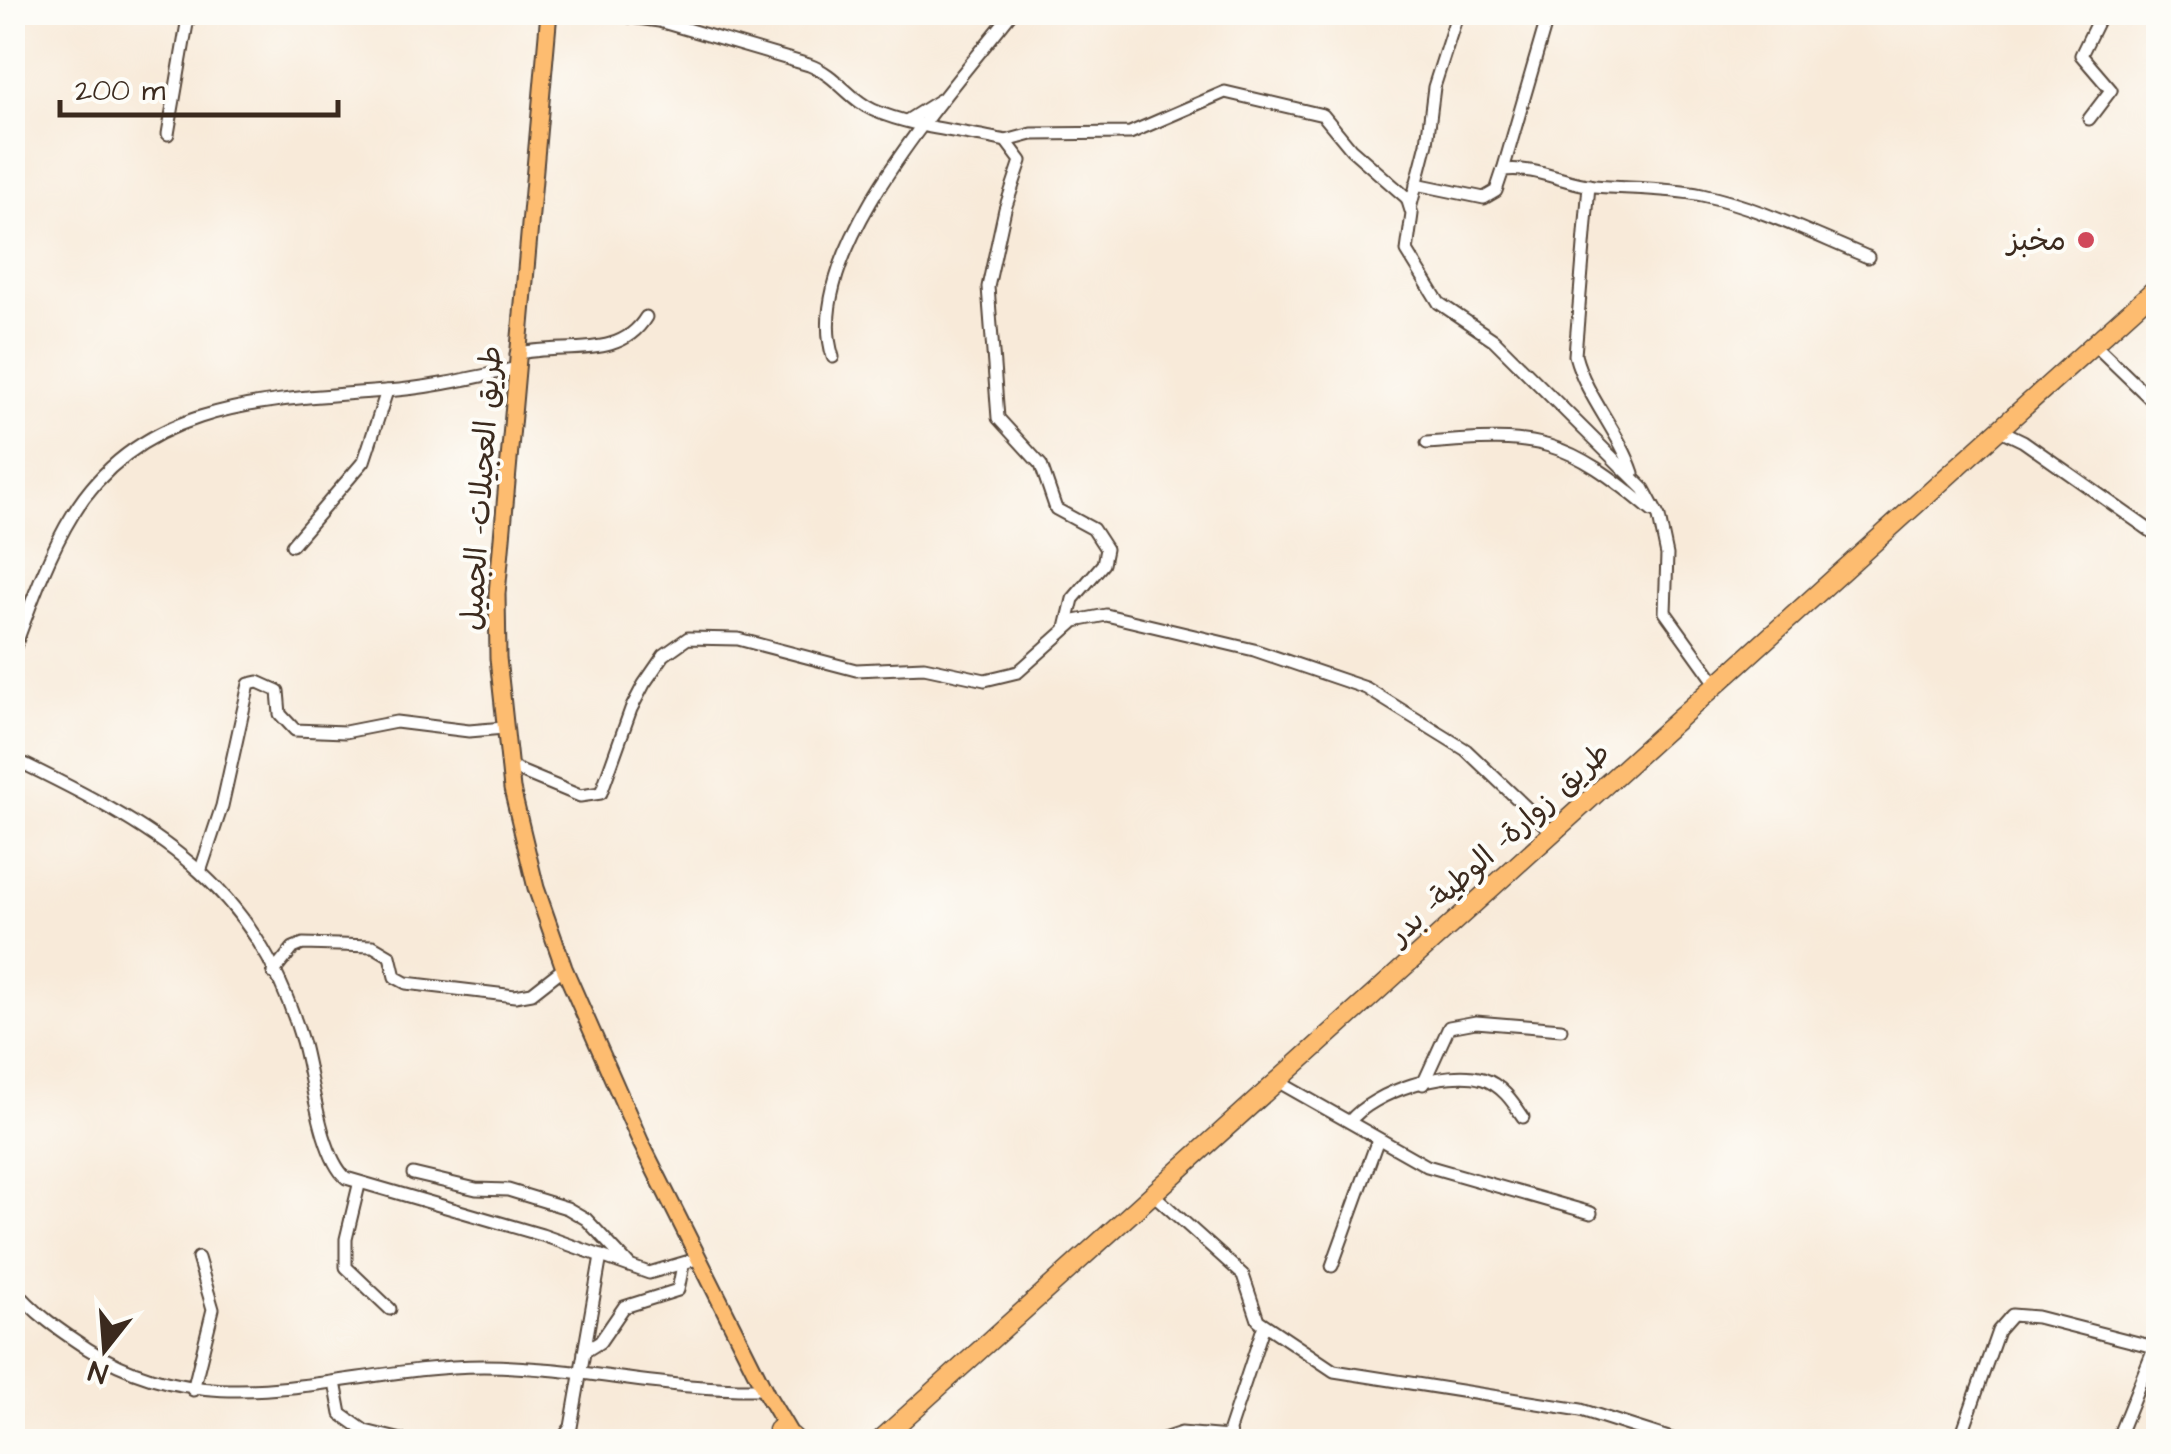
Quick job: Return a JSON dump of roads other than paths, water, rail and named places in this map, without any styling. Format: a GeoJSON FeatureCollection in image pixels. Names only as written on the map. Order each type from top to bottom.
{"type":"FeatureCollection","features":[{"type":"Feature","properties":{"kind":"highway","name":"طريق زوارة- الوطية- بدر"},"geometry":{"type":"LineString","coordinates":[[878,1442],[2158,286]]}},
{"type":"Feature","properties":{"kind":"main road","name":"طريق العجيلات- الجميل"},"geometry":{"type":"LineString","coordinates":[[549,12],[497,594],[508,766],[536,888],[564,968],[641,1143],[787,1439]]}},
{"type":"Feature","properties":{"kind":"street"},"geometry":{"type":"LineString","coordinates":[[168,134],[189,12]]}},
{"type":"Feature","properties":{"kind":"street"},"geometry":{"type":"LineString","coordinates":[[596,12],[652,20],[809,65],[832,74],[862,104],[908,120],[1006,141],[1032,134],[1130,133],[1216,93],[1236,93],[1323,115],[1411,205]]}},
{"type":"Feature","properties":{"kind":"street"},"geometry":{"type":"LineString","coordinates":[[833,357],[826,317],[858,221],[944,98],[1012,12]]}},
{"type":"Feature","properties":{"kind":"street"},"geometry":{"type":"LineString","coordinates":[[1458,12],[1434,87],[1411,205],[1407,251],[1440,303],[1486,332],[1634,477],[1659,517],[1667,554],[1665,612],[1716,683]]}},
{"type":"Feature","properties":{"kind":"street"},"geometry":{"type":"LineString","coordinates":[[1416,184],[1484,198],[1496,190],[1549,12]]}},
{"type":"Feature","properties":{"kind":"street"},"geometry":{"type":"LineString","coordinates":[[1821,12],[1830,12]]}},
{"type":"Feature","properties":{"kind":"street"},"geometry":{"type":"LineString","coordinates":[[2089,119],[2111,90],[2081,55],[2102,12]]}},
{"type":"Feature","properties":{"kind":"street"},"geometry":{"type":"LineString","coordinates":[[908,120],[944,98]]}},
{"type":"Feature","properties":{"kind":"street"},"geometry":{"type":"LineString","coordinates":[[1032,134],[1005,209],[988,287],[998,418],[1040,464],[1056,509],[1094,529],[1106,549],[1103,564],[1073,600],[1066,628]]}},
{"type":"Feature","properties":{"kind":"street"},"geometry":{"type":"LineString","coordinates":[[1006,141],[1021,161]]}},
{"type":"Feature","properties":{"kind":"street"},"geometry":{"type":"LineString","coordinates":[[1504,170],[1535,170],[1589,186],[1716,198],[1868,257]]}},
{"type":"Feature","properties":{"kind":"street"},"geometry":{"type":"LineString","coordinates":[[1589,186],[1575,355],[1579,371],[1624,446],[1634,477]]}},
{"type":"Feature","properties":{"kind":"street"},"geometry":{"type":"LineString","coordinates":[[12,655],[73,514],[128,455],[168,430],[218,408],[287,396],[387,391],[515,361],[553,346],[616,346],[638,331],[646,317]]}},
{"type":"Feature","properties":{"kind":"street"},"geometry":{"type":"LineString","coordinates":[[2095,345],[2158,406]]}},
{"type":"Feature","properties":{"kind":"street"},"geometry":{"type":"LineString","coordinates":[[292,545],[364,460],[387,391]]}},
{"type":"Feature","properties":{"kind":"street"},"geometry":{"type":"LineString","coordinates":[[1998,428],[2023,441],[2158,536]]}},
{"type":"Feature","properties":{"kind":"street"},"geometry":{"type":"LineString","coordinates":[[1427,443],[1496,438],[1550,443],[1592,463],[1659,517]]}},
{"type":"Feature","properties":{"kind":"street"},"geometry":{"type":"LineString","coordinates":[[508,766],[580,796],[600,793],[630,709],[644,684],[664,656],[688,638],[738,638],[839,668],[924,667],[985,680],[1018,672],[1066,628],[1093,616],[1144,622],[1341,677],[1390,700],[1454,741],[1552,832]]}},
{"type":"Feature","properties":{"kind":"street"},"geometry":{"type":"LineString","coordinates":[[201,869],[222,806],[249,684],[258,682],[278,691],[280,714],[295,730],[345,732],[396,722],[469,731],[504,728]]}},
{"type":"Feature","properties":{"kind":"street"},"geometry":{"type":"LineString","coordinates":[[14,763],[146,831],[201,869],[241,913],[301,1036],[337,1169],[359,1185],[474,1215],[634,1269],[655,1272],[700,1258]]}},
{"type":"Feature","properties":{"kind":"street"},"geometry":{"type":"LineString","coordinates":[[273,973],[293,948],[304,944],[373,946],[390,956],[395,977],[406,982],[515,996],[532,993],[564,968]]}},
{"type":"Feature","properties":{"kind":"street"},"geometry":{"type":"LineString","coordinates":[[1423,1084],[1449,1027],[1476,1022],[1561,1029]]}},
{"type":"Feature","properties":{"kind":"street"},"geometry":{"type":"LineString","coordinates":[[1350,1121],[1374,1098],[1423,1084],[1482,1078],[1503,1091],[1523,1117]]}},
{"type":"Feature","properties":{"kind":"street"},"geometry":{"type":"LineString","coordinates":[[1277,1082],[1448,1174],[1591,1212]]}},
{"type":"Feature","properties":{"kind":"street"},"geometry":{"type":"LineString","coordinates":[[1332,1266],[1378,1139]]}},
{"type":"Feature","properties":{"kind":"street"},"geometry":{"type":"LineString","coordinates":[[413,1174],[476,1190],[508,1190],[567,1208],[586,1219],[634,1269]]}},
{"type":"Feature","properties":{"kind":"street"},"geometry":{"type":"LineString","coordinates":[[359,1185],[346,1239],[346,1267],[390,1309]]}},
{"type":"Feature","properties":{"kind":"street"},"geometry":{"type":"LineString","coordinates":[[474,1215],[476,1190]]}},
{"type":"Feature","properties":{"kind":"street"},"geometry":{"type":"LineString","coordinates":[[1153,1194],[1243,1275],[1253,1313],[1264,1325],[1334,1371],[1581,1410],[1681,1442]]}},
{"type":"Feature","properties":{"kind":"street"},"geometry":{"type":"LineString","coordinates":[[560,1442],[569,1434],[602,1256]]}},
{"type":"Feature","properties":{"kind":"street"},"geometry":{"type":"LineString","coordinates":[[194,1390],[214,1309],[198,1258]]}},
{"type":"Feature","properties":{"kind":"street"},"geometry":{"type":"LineString","coordinates":[[584,1352],[600,1342],[624,1307],[678,1290],[684,1264]]}},
{"type":"Feature","properties":{"kind":"street"},"geometry":{"type":"LineString","coordinates":[[12,1286],[47,1322],[94,1352],[142,1375],[194,1390],[257,1390],[471,1366],[692,1389],[765,1392]]}},
{"type":"Feature","properties":{"kind":"street"},"geometry":{"type":"LineString","coordinates":[[1959,1442],[1998,1331],[2012,1316],[2027,1315],[2157,1344],[2116,1442]]}},
{"type":"Feature","properties":{"kind":"street"},"geometry":{"type":"LineString","coordinates":[[1154,1442],[1181,1433],[1230,1439],[1264,1325]]}},
{"type":"Feature","properties":{"kind":"street"},"geometry":{"type":"LineString","coordinates":[[334,1382],[341,1414],[365,1430],[410,1442]]}},
{"type":"Feature","properties":{"kind":"place","name":"مخبز"},"geometry":{"type":"Point","coordinates":[2086,240]}}]}
